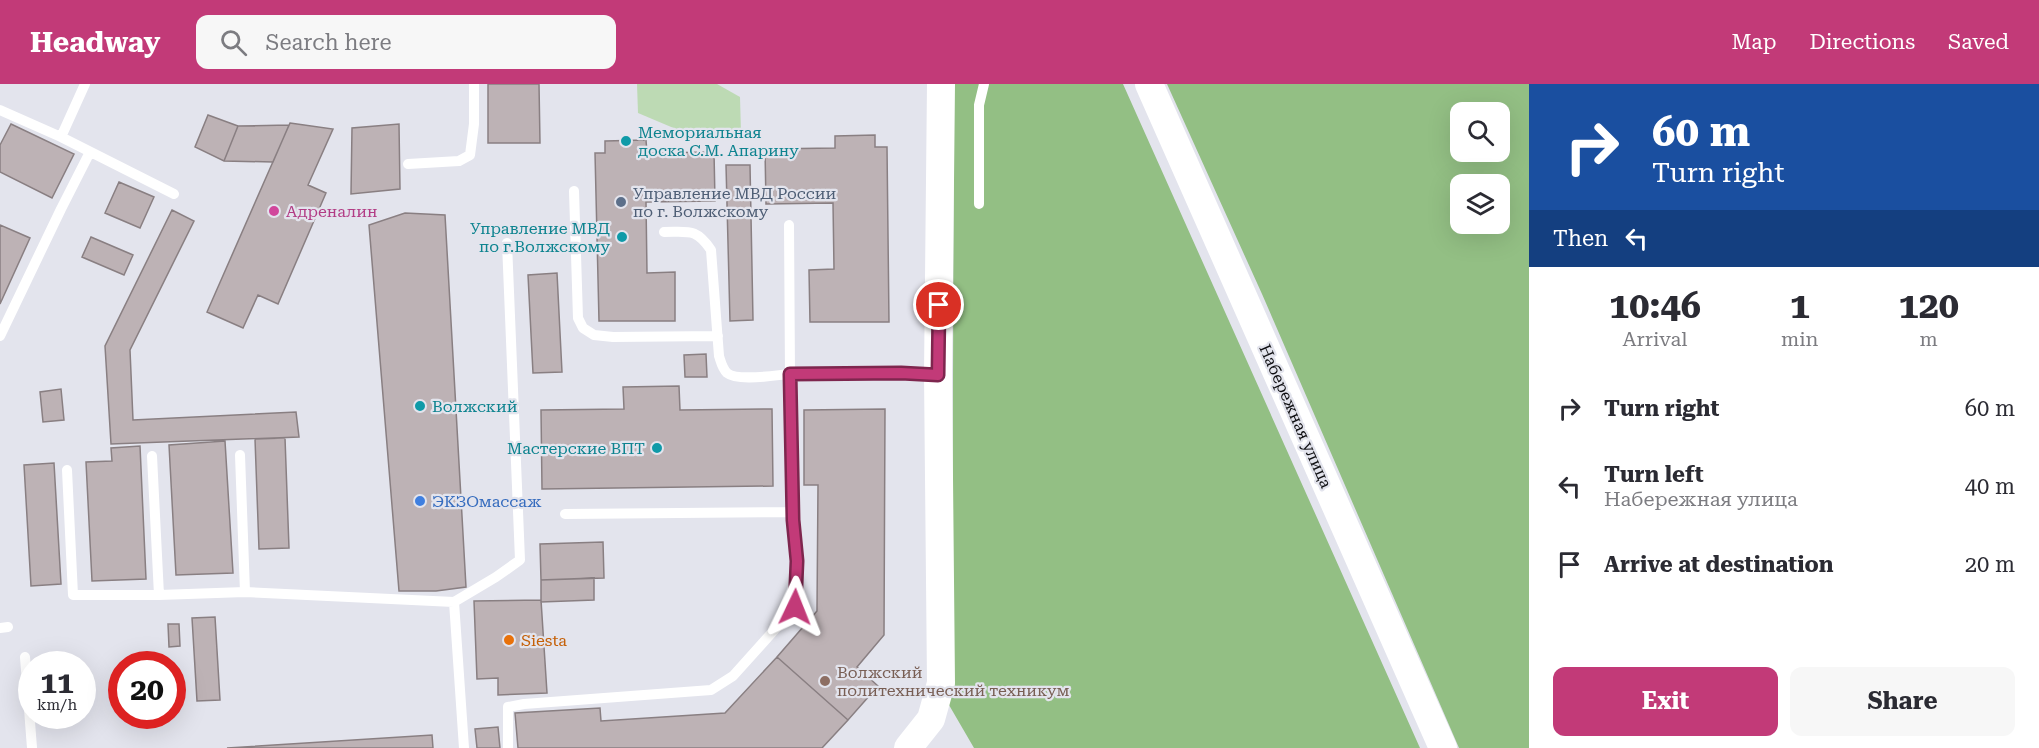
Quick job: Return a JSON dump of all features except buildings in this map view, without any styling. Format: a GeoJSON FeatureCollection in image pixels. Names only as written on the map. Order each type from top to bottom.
{"type":"FeatureCollection","features":[{"type":"Feature","properties":{"kind":"street"},"geometry":{"type":"LineString","coordinates":[[908,748],[931,719],[941,683],[938,375],[941,84]]}},
{"type":"Feature","properties":{"kind":"street","name":"Набережная улица"},"geometry":{"type":"LineString","coordinates":[[1149,84],[1443,748]]}},
{"type":"Feature","properties":{"kind":"lane"},"geometry":{"type":"LineString","coordinates":[[61,137],[85,84]]}},
{"type":"Feature","properties":{"kind":"lane"},"geometry":{"type":"LineString","coordinates":[[408,164],[459,161],[470,155],[474,124],[474,84]]}},
{"type":"Feature","properties":{"kind":"lane"},"geometry":{"type":"LineString","coordinates":[[979,204],[979,105],[984,84]]}},
{"type":"Feature","properties":{"kind":"lane"},"geometry":{"type":"LineString","coordinates":[[0,110],[61,137],[174,194]]}},
{"type":"Feature","properties":{"kind":"lane"},"geometry":{"type":"LineString","coordinates":[[0,336],[90,152]]}},
{"type":"Feature","properties":{"kind":"lane"},"geometry":{"type":"LineString","coordinates":[[574,191],[578,318],[583,328],[594,335],[614,337],[718,336]]}},
{"type":"Feature","properties":{"kind":"lane"},"geometry":{"type":"LineString","coordinates":[[508,748],[508,707],[711,690],[733,676],[795,607],[797,561],[793,512],[789,225]]}},
{"type":"Feature","properties":{"kind":"lane"},"geometry":{"type":"LineString","coordinates":[[664,232],[689,232],[702,237],[711,250],[719,356],[722,367],[729,375],[739,378],[790,374],[938,375]]}},
{"type":"Feature","properties":{"kind":"lane"},"geometry":{"type":"LineString","coordinates":[[67,470],[73,595],[245,592],[454,602],[520,560],[507,243]]}},
{"type":"Feature","properties":{"kind":"lane"},"geometry":{"type":"LineString","coordinates":[[240,455],[245,592]]}},
{"type":"Feature","properties":{"kind":"lane"},"geometry":{"type":"LineString","coordinates":[[152,456],[159,595]]}},
{"type":"Feature","properties":{"kind":"lane"},"geometry":{"type":"LineString","coordinates":[[565,514],[793,512]]}},
{"type":"Feature","properties":{"kind":"lane"},"geometry":{"type":"LineString","coordinates":[[454,602],[464,748]]}},
{"type":"Feature","properties":{"kind":"lane"},"geometry":{"type":"LineString","coordinates":[[31,729],[32,748]]}},
{"type":"Feature","properties":{"kind":"green space"},"geometry":{"type":"Polygon","coordinates":[[[637,84],[717,84],[740,97],[741,133],[683,132],[638,113],[637,84]]]}},
{"type":"Feature","properties":{"kind":"green space"},"geometry":{"type":"Polygon","coordinates":[[[954,84],[1123,84],[1420,748],[974,748],[949,705],[952,675],[954,84]]]}},
{"type":"Feature","properties":{"kind":"green space"},"geometry":{"type":"Polygon","coordinates":[[[1167,84],[1529,84],[1529,748],[1459,748],[1262,294],[1167,84]]]}},
{"type":"Feature","properties":{"kind":"place","name":"Мемориальная доска С.М. Апарину"},"geometry":{"type":"Point","coordinates":[626,141]}},
{"type":"Feature","properties":{"kind":"place","name":"Управление МВД России по г. Волжскому"},"geometry":{"type":"Point","coordinates":[621,202]}},
{"type":"Feature","properties":{"kind":"place","name":"Адреналин"},"geometry":{"type":"Point","coordinates":[274,211]}},
{"type":"Feature","properties":{"kind":"place","name":"Управление МВД по г.Волжскому"},"geometry":{"type":"Point","coordinates":[622,237]}},
{"type":"Feature","properties":{"kind":"place","name":"Волжский"},"geometry":{"type":"Point","coordinates":[420,406]}},
{"type":"Feature","properties":{"kind":"place","name":"Мастерские ВПТ"},"geometry":{"type":"Point","coordinates":[657,448]}},
{"type":"Feature","properties":{"kind":"place","name":"ЭКЗОмассаж"},"geometry":{"type":"Point","coordinates":[420,501]}},
{"type":"Feature","properties":{"kind":"place","name":"Siesta"},"geometry":{"type":"Point","coordinates":[509,640]}},
{"type":"Feature","properties":{"kind":"place","name":"Волжский политехнический техникум"},"geometry":{"type":"Point","coordinates":[825,681]}},
{"type":"Feature","properties":{"kind":"route"},"geometry":{"type":"LineString","coordinates":[[795,607],[797,561],[793,520],[790,374],[938,375],[939,305]]}}]}
